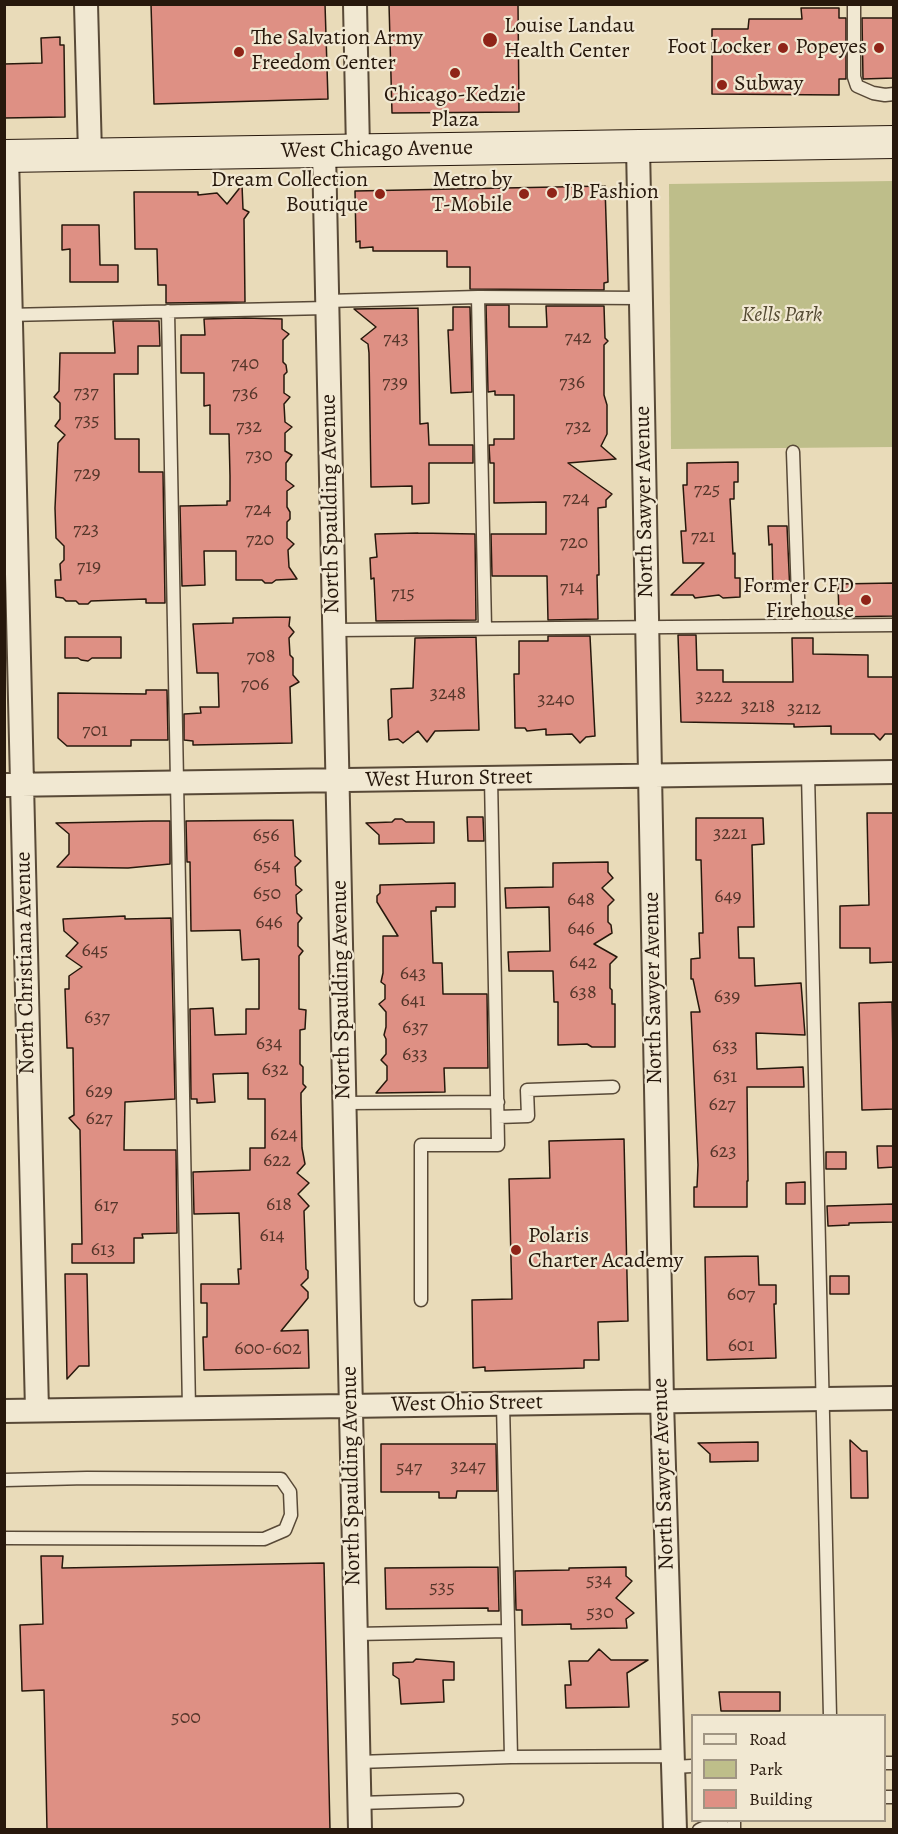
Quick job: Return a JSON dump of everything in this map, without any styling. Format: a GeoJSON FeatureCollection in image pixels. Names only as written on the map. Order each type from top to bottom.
{"type":"FeatureCollection","features":[{"type":"Feature","properties":{"kind":"main road","name":"West Chicago Avenue"},"geometry":{"type":"LineString","coordinates":[[6,156],[894,142]]}},
{"type":"Feature","properties":{"kind":"street"},"geometry":{"type":"LineString","coordinates":[[86,4],[90,154]]}},
{"type":"Feature","properties":{"kind":"street"},"geometry":{"type":"LineString","coordinates":[[355,4],[358,150]]}},
{"type":"Feature","properties":{"kind":"street","name":"North Sawyer Avenue"},"geometry":{"type":"LineString","coordinates":[[638,146],[662,1401],[679,1763],[675,1830]]}},
{"type":"Feature","properties":{"kind":"street","name":"North Spaulding Avenue"},"geometry":{"type":"LineString","coordinates":[[324,151],[360,1830]]}},
{"type":"Feature","properties":{"kind":"street","name":"North Christiana Avenue"},"geometry":{"type":"LineString","coordinates":[[6,156],[13,785],[37,1410]]}},
{"type":"Feature","properties":{"kind":"street","name":"West Huron Street"},"geometry":{"type":"LineString","coordinates":[[13,785],[894,772]]}},
{"type":"Feature","properties":{"kind":"street","name":"West Ohio Street"},"geometry":{"type":"LineString","coordinates":[[4,1411],[894,1398]]}},
{"type":"Feature","properties":{"kind":"lane"},"geometry":{"type":"LineString","coordinates":[[854,4],[854,77],[857,87],[885,95],[894,93]]}},
{"type":"Feature","properties":{"kind":"lane"},"geometry":{"type":"LineString","coordinates":[[478,297],[485,628]]}},
{"type":"Feature","properties":{"kind":"lane"},"geometry":{"type":"LineString","coordinates":[[8,315],[168,311],[478,297],[641,298]]}},
{"type":"Feature","properties":{"kind":"lane"},"geometry":{"type":"LineString","coordinates":[[168,311],[189,1408]]}},
{"type":"Feature","properties":{"kind":"lane"},"geometry":{"type":"LineString","coordinates":[[793,452],[799,626]]}},
{"type":"Feature","properties":{"kind":"lane"},"geometry":{"type":"LineString","coordinates":[[334,630],[894,625]]}},
{"type":"Feature","properties":{"kind":"lane"},"geometry":{"type":"LineString","coordinates":[[808,774],[830,1714]]}},
{"type":"Feature","properties":{"kind":"lane"},"geometry":{"type":"LineString","coordinates":[[422,1300],[421,1145],[498,1145],[491,778]]}},
{"type":"Feature","properties":{"kind":"lane"},"geometry":{"type":"LineString","coordinates":[[498,1117],[528,1116],[526,1090],[613,1087]]}},
{"type":"Feature","properties":{"kind":"lane"},"geometry":{"type":"LineString","coordinates":[[344,1103],[498,1102]]}},
{"type":"Feature","properties":{"kind":"lane"},"geometry":{"type":"LineString","coordinates":[[503,1404],[511,1757]]}},
{"type":"Feature","properties":{"kind":"lane"},"geometry":{"type":"LineString","coordinates":[[5,1480],[281,1479],[290,1492],[291,1515],[285,1530],[264,1539],[6,1538]]}},
{"type":"Feature","properties":{"kind":"lane"},"geometry":{"type":"LineString","coordinates":[[355,1634],[508,1631]]}},
{"type":"Feature","properties":{"kind":"lane"},"geometry":{"type":"LineString","coordinates":[[358,1762],[511,1757],[679,1763]]}},
{"type":"Feature","properties":{"kind":"lane"},"geometry":{"type":"LineString","coordinates":[[359,1803],[457,1800]]}},
{"type":"Feature","properties":{"kind":"lane"},"geometry":{"type":"LineString","coordinates":[[699,1830],[702,1827],[724,1827],[728,1830]]}},
{"type":"Feature","properties":{"kind":"green space","name":"Kells Park"},"geometry":{"type":"Polygon","coordinates":[[[893,181],[893,447],[671,449],[669,184],[893,181]]]}},
{"type":"Feature","properties":{"kind":"building","name":"The Salvation Army Freedom Center"},"geometry":{"type":"Polygon","coordinates":[[[151,4],[325,4],[328,99],[154,104],[151,4]]]}},
{"type":"Feature","properties":{"kind":"building","name":"Chicago-Kedzie Plaza"},"geometry":{"type":"Polygon","coordinates":[[[389,4],[518,4],[519,112],[392,113],[389,4]]]}},
{"type":"Feature","properties":{"kind":"building"},"geometry":{"type":"Polygon","coordinates":[[[801,8],[839,8],[839,18],[846,18],[846,79],[839,79],[839,95],[712,94],[712,29],[748,29],[749,19],[802,19],[801,8]]]}},
{"type":"Feature","properties":{"kind":"building","name":"Popeyes"},"geometry":{"type":"Polygon","coordinates":[[[862,18],[894,18],[894,78],[863,79],[862,18]]]}},
{"type":"Feature","properties":{"kind":"building"},"geometry":{"type":"Polygon","coordinates":[[[60,37],[60,45],[64,45],[65,117],[4,118],[4,64],[42,63],[41,38],[60,37]]]}},
{"type":"Feature","properties":{"kind":"building"},"geometry":{"type":"Polygon","coordinates":[[[242,185],[243,209],[249,212],[244,219],[245,302],[166,303],[166,285],[158,285],[157,249],[135,249],[134,192],[198,192],[198,195],[217,193],[227,204],[242,185]]]}},
{"type":"Feature","properties":{"kind":"building"},"geometry":{"type":"Polygon","coordinates":[[[605,186],[608,282],[604,283],[604,290],[470,289],[470,267],[447,267],[447,251],[373,251],[373,247],[360,248],[360,241],[356,242],[355,191],[605,186]]]}},
{"type":"Feature","properties":{"kind":"building"},"geometry":{"type":"Polygon","coordinates":[[[62,225],[99,225],[100,265],[118,265],[118,282],[70,282],[70,249],[62,250],[62,225]]]}},
{"type":"Feature","properties":{"kind":"building"},"geometry":{"type":"Polygon","coordinates":[[[486,305],[509,305],[509,327],[547,327],[546,306],[604,306],[605,338],[608,341],[604,345],[607,434],[601,446],[616,459],[568,463],[612,494],[606,500],[606,507],[598,508],[598,619],[548,620],[547,576],[492,576],[491,534],[546,534],[546,502],[494,503],[494,463],[490,463],[489,445],[494,445],[494,439],[514,439],[514,395],[495,395],[495,391],[488,392],[486,305]]]}},
{"type":"Feature","properties":{"kind":"building"},"geometry":{"type":"Polygon","coordinates":[[[453,307],[470,307],[472,392],[451,393],[448,330],[453,330],[453,307]]]}},
{"type":"Feature","properties":{"kind":"building"},"geometry":{"type":"Polygon","coordinates":[[[418,308],[420,424],[428,423],[429,445],[473,445],[473,463],[429,463],[429,503],[412,504],[412,486],[371,487],[369,353],[368,344],[361,339],[376,327],[354,309],[418,308]]]}},
{"type":"Feature","properties":{"kind":"building"},"geometry":{"type":"Polygon","coordinates":[[[204,319],[282,319],[282,329],[289,334],[283,340],[283,362],[287,372],[284,375],[284,393],[290,397],[284,404],[285,422],[292,427],[285,433],[285,451],[292,455],[286,463],[286,480],[294,486],[287,491],[290,519],[287,522],[287,538],[294,544],[288,550],[289,567],[297,579],[276,580],[272,583],[265,583],[262,580],[236,580],[236,551],[204,551],[205,585],[182,586],[180,506],[227,505],[227,501],[230,501],[230,476],[229,434],[210,434],[210,405],[204,406],[204,373],[181,373],[181,335],[205,335],[204,319]]]}},
{"type":"Feature","properties":{"kind":"building"},"geometry":{"type":"Polygon","coordinates":[[[113,321],[159,321],[160,346],[138,346],[138,374],[114,374],[115,439],[139,439],[139,472],[163,472],[165,603],[146,603],[146,599],[91,601],[88,604],[79,604],[76,601],[66,601],[56,597],[55,580],[61,580],[60,564],[64,560],[64,546],[56,538],[55,508],[58,443],[65,435],[55,426],[60,419],[60,403],[54,397],[59,391],[60,353],[115,353],[113,321]]]}},
{"type":"Feature","properties":{"kind":"building"},"geometry":{"type":"Polygon","coordinates":[[[738,462],[738,482],[734,482],[734,499],[730,499],[735,578],[740,578],[740,597],[723,598],[719,595],[695,598],[693,595],[671,595],[704,563],[683,563],[681,531],[686,531],[683,485],[687,485],[687,463],[738,462]]]}},
{"type":"Feature","properties":{"kind":"building"},"geometry":{"type":"Polygon","coordinates":[[[768,526],[787,526],[790,593],[773,593],[772,544],[769,545],[768,526]]]}},
{"type":"Feature","properties":{"kind":"building"},"geometry":{"type":"Polygon","coordinates":[[[375,534],[475,534],[476,620],[376,621],[374,578],[371,579],[370,558],[377,557],[375,534]]]}},
{"type":"Feature","properties":{"kind":"building","name":"Former CFD Firehouse"},"geometry":{"type":"Polygon","coordinates":[[[894,583],[894,616],[839,617],[838,584],[894,583]]]}},
{"type":"Feature","properties":{"kind":"building"},"geometry":{"type":"Polygon","coordinates":[[[290,617],[289,626],[294,632],[289,638],[290,655],[293,658],[293,675],[299,682],[290,687],[292,743],[193,745],[193,741],[184,740],[184,714],[201,713],[200,707],[219,707],[218,673],[197,673],[193,624],[233,623],[233,618],[290,617]]]}},
{"type":"Feature","properties":{"kind":"building"},"geometry":{"type":"Polygon","coordinates":[[[678,635],[696,635],[697,670],[723,670],[723,682],[793,682],[792,638],[813,638],[813,654],[868,655],[868,677],[894,677],[894,734],[885,734],[880,740],[874,734],[831,734],[831,726],[794,727],[794,724],[681,722],[678,635]]]}},
{"type":"Feature","properties":{"kind":"building"},"geometry":{"type":"Polygon","coordinates":[[[548,636],[590,636],[595,736],[586,737],[580,743],[572,734],[546,735],[546,729],[527,731],[525,728],[515,728],[514,674],[519,674],[519,641],[548,641],[548,636]]]}},
{"type":"Feature","properties":{"kind":"building"},"geometry":{"type":"Polygon","coordinates":[[[65,637],[121,637],[121,658],[92,658],[88,661],[65,658],[65,637]]]}},
{"type":"Feature","properties":{"kind":"building"},"geometry":{"type":"Polygon","coordinates":[[[476,637],[479,730],[435,731],[427,742],[418,731],[403,743],[398,739],[389,740],[388,720],[392,717],[391,689],[413,688],[415,638],[476,637]]]}},
{"type":"Feature","properties":{"kind":"building"},"geometry":{"type":"Polygon","coordinates":[[[146,690],[167,690],[168,740],[131,740],[131,746],[67,746],[58,738],[58,693],[146,694],[146,690]]]}},
{"type":"Feature","properties":{"kind":"building"},"geometry":{"type":"Polygon","coordinates":[[[867,813],[894,813],[894,962],[870,963],[870,948],[840,948],[840,906],[869,905],[867,813]]]}},
{"type":"Feature","properties":{"kind":"building"},"geometry":{"type":"Polygon","coordinates":[[[467,817],[483,817],[484,841],[468,841],[467,817]]]}},
{"type":"Feature","properties":{"kind":"building"},"geometry":{"type":"Polygon","coordinates":[[[696,818],[763,818],[764,844],[752,845],[754,927],[738,927],[739,958],[754,958],[755,986],[801,983],[805,1035],[756,1033],[757,1069],[803,1067],[804,1087],[747,1087],[747,1207],[694,1207],[694,1187],[697,1187],[698,1165],[691,1012],[700,1012],[693,979],[691,979],[691,959],[700,958],[699,933],[703,933],[701,860],[696,860],[696,818]]]}},
{"type":"Feature","properties":{"kind":"building"},"geometry":{"type":"Polygon","coordinates":[[[395,819],[402,819],[406,822],[434,822],[434,843],[379,844],[379,835],[366,823],[392,822],[395,819]]]}},
{"type":"Feature","properties":{"kind":"building"},"geometry":{"type":"Polygon","coordinates":[[[293,820],[295,856],[301,861],[295,867],[296,885],[302,890],[296,895],[297,913],[302,918],[298,923],[298,946],[303,951],[299,956],[299,1009],[306,1010],[305,1029],[300,1030],[300,1064],[303,1067],[303,1084],[306,1087],[301,1093],[302,1148],[305,1164],[297,1173],[309,1183],[298,1194],[309,1206],[304,1211],[308,1278],[301,1285],[308,1292],[308,1298],[281,1331],[308,1330],[309,1368],[204,1370],[203,1337],[207,1337],[207,1303],[201,1303],[201,1284],[239,1284],[238,1269],[241,1269],[239,1213],[194,1214],[193,1172],[250,1170],[250,1148],[265,1148],[265,1099],[248,1099],[248,1073],[213,1074],[215,1102],[197,1103],[197,1099],[191,1099],[190,1009],[213,1008],[215,1035],[246,1034],[246,1009],[259,1009],[259,959],[242,960],[240,930],[191,931],[190,862],[187,862],[186,821],[293,820]]]}},
{"type":"Feature","properties":{"kind":"building"},"geometry":{"type":"Polygon","coordinates":[[[170,821],[170,864],[128,868],[57,867],[69,854],[69,834],[56,823],[170,821]]]}},
{"type":"Feature","properties":{"kind":"building"},"geometry":{"type":"Polygon","coordinates":[[[608,862],[608,872],[613,878],[602,888],[614,900],[608,906],[608,922],[612,933],[594,944],[617,957],[610,964],[612,1004],[615,1004],[615,1047],[592,1047],[587,1044],[558,1045],[558,1002],[554,1002],[553,971],[509,971],[508,952],[550,951],[549,907],[506,908],[505,888],[553,887],[553,863],[608,862]]]}},
{"type":"Feature","properties":{"kind":"building"},"geometry":{"type":"Polygon","coordinates":[[[455,883],[455,907],[436,907],[436,911],[431,911],[433,963],[442,963],[443,994],[487,994],[488,1068],[444,1068],[445,1092],[376,1093],[387,1080],[387,1066],[381,1060],[386,1054],[384,1035],[386,1012],[379,1004],[385,999],[385,985],[381,982],[383,936],[398,936],[377,902],[380,885],[455,883]]]}},
{"type":"Feature","properties":{"kind":"building"},"geometry":{"type":"Polygon","coordinates":[[[125,916],[125,919],[171,918],[175,1099],[125,1102],[124,1150],[176,1150],[177,1233],[142,1234],[143,1238],[134,1238],[134,1263],[72,1263],[72,1244],[82,1244],[80,1130],[69,1118],[74,1115],[73,1048],[67,1048],[65,989],[69,989],[69,976],[82,967],[66,956],[78,943],[64,931],[63,919],[125,916]]]}},
{"type":"Feature","properties":{"kind":"building"},"geometry":{"type":"Polygon","coordinates":[[[892,1002],[894,1109],[862,1110],[859,1003],[892,1002]]]}},
{"type":"Feature","properties":{"kind":"building"},"geometry":{"type":"Polygon","coordinates":[[[624,1139],[628,1321],[598,1322],[599,1360],[584,1360],[584,1368],[485,1371],[485,1367],[473,1368],[472,1300],[512,1299],[509,1179],[550,1178],[549,1141],[624,1139]]]}},
{"type":"Feature","properties":{"kind":"building"},"geometry":{"type":"Polygon","coordinates":[[[877,1146],[894,1146],[894,1167],[878,1168],[877,1146]]]}},
{"type":"Feature","properties":{"kind":"building"},"geometry":{"type":"Polygon","coordinates":[[[826,1152],[846,1152],[846,1169],[826,1169],[826,1152]]]}},
{"type":"Feature","properties":{"kind":"building"},"geometry":{"type":"Polygon","coordinates":[[[805,1182],[805,1204],[786,1204],[786,1183],[805,1182]]]}},
{"type":"Feature","properties":{"kind":"building"},"geometry":{"type":"Polygon","coordinates":[[[894,1204],[894,1222],[828,1226],[827,1206],[894,1204]]]}},
{"type":"Feature","properties":{"kind":"building"},"geometry":{"type":"Polygon","coordinates":[[[758,1256],[759,1285],[776,1285],[776,1304],[774,1304],[776,1358],[707,1360],[705,1257],[758,1256]]]}},
{"type":"Feature","properties":{"kind":"building"},"geometry":{"type":"Polygon","coordinates":[[[65,1274],[87,1274],[89,1366],[79,1366],[67,1379],[65,1274]]]}},
{"type":"Feature","properties":{"kind":"building"},"geometry":{"type":"Polygon","coordinates":[[[830,1276],[849,1276],[849,1294],[830,1294],[830,1276]]]}},
{"type":"Feature","properties":{"kind":"building"},"geometry":{"type":"Polygon","coordinates":[[[850,1440],[862,1451],[867,1451],[868,1498],[851,1498],[850,1440]]]}},
{"type":"Feature","properties":{"kind":"building"},"geometry":{"type":"Polygon","coordinates":[[[758,1442],[758,1461],[710,1462],[710,1454],[698,1443],[758,1442]]]}},
{"type":"Feature","properties":{"kind":"building"},"geometry":{"type":"Polygon","coordinates":[[[381,1444],[496,1444],[497,1491],[457,1491],[456,1498],[439,1498],[439,1492],[381,1492],[381,1444]]]}},
{"type":"Feature","properties":{"kind":"building"},"geometry":{"type":"Polygon","coordinates":[[[41,1556],[63,1556],[62,1568],[324,1563],[330,1830],[47,1830],[44,1690],[22,1691],[20,1625],[43,1624],[41,1556]]]}},
{"type":"Feature","properties":{"kind":"building"},"geometry":{"type":"Polygon","coordinates":[[[498,1567],[499,1611],[488,1611],[488,1608],[386,1609],[385,1568],[498,1567]]]}},
{"type":"Feature","properties":{"kind":"building"},"geometry":{"type":"Polygon","coordinates":[[[626,1567],[626,1576],[632,1581],[616,1598],[634,1613],[626,1619],[627,1628],[571,1629],[571,1624],[522,1625],[522,1610],[516,1610],[515,1571],[626,1567]]]}},
{"type":"Feature","properties":{"kind":"building"},"geometry":{"type":"Polygon","coordinates":[[[599,1649],[611,1660],[648,1660],[627,1673],[629,1707],[566,1708],[565,1685],[571,1685],[569,1661],[588,1661],[599,1649]]]}},
{"type":"Feature","properties":{"kind":"building"},"geometry":{"type":"Polygon","coordinates":[[[416,1659],[454,1662],[454,1680],[443,1680],[444,1702],[401,1704],[399,1679],[393,1675],[393,1663],[413,1662],[416,1659]]]}},
{"type":"Feature","properties":{"kind":"building"},"geometry":{"type":"Polygon","coordinates":[[[719,1692],[780,1692],[780,1711],[721,1711],[719,1692]]]}},
{"type":"Feature","properties":{"kind":"place","name":"Louise Landau Health Center"},"geometry":{"type":"Point","coordinates":[490,40]}},
{"type":"Feature","properties":{"kind":"place","name":"Foot Locker"},"geometry":{"type":"Point","coordinates":[783,48]}},
{"type":"Feature","properties":{"kind":"place","name":"Popeyes"},"geometry":{"type":"Point","coordinates":[879,48]}},
{"type":"Feature","properties":{"kind":"place","name":"The Salvation Army Freedom Center"},"geometry":{"type":"Point","coordinates":[239,52]}},
{"type":"Feature","properties":{"kind":"place","name":"Chicago-Kedzie Plaza"},"geometry":{"type":"Point","coordinates":[455,73]}},
{"type":"Feature","properties":{"kind":"place","name":"Subway"},"geometry":{"type":"Point","coordinates":[722,85]}},
{"type":"Feature","properties":{"kind":"place","name":"JB Fashion"},"geometry":{"type":"Point","coordinates":[552,193]}},
{"type":"Feature","properties":{"kind":"place","name":"Dream Collection Boutique"},"geometry":{"type":"Point","coordinates":[380,194]}},
{"type":"Feature","properties":{"kind":"place","name":"Metro by T-Mobile"},"geometry":{"type":"Point","coordinates":[524,194]}},
{"type":"Feature","properties":{"kind":"place","name":"Former CFD Firehouse"},"geometry":{"type":"Point","coordinates":[866,600]}},
{"type":"Feature","properties":{"kind":"place","name":"Polaris Charter Academy"},"geometry":{"type":"Point","coordinates":[516,1250]}}]}
